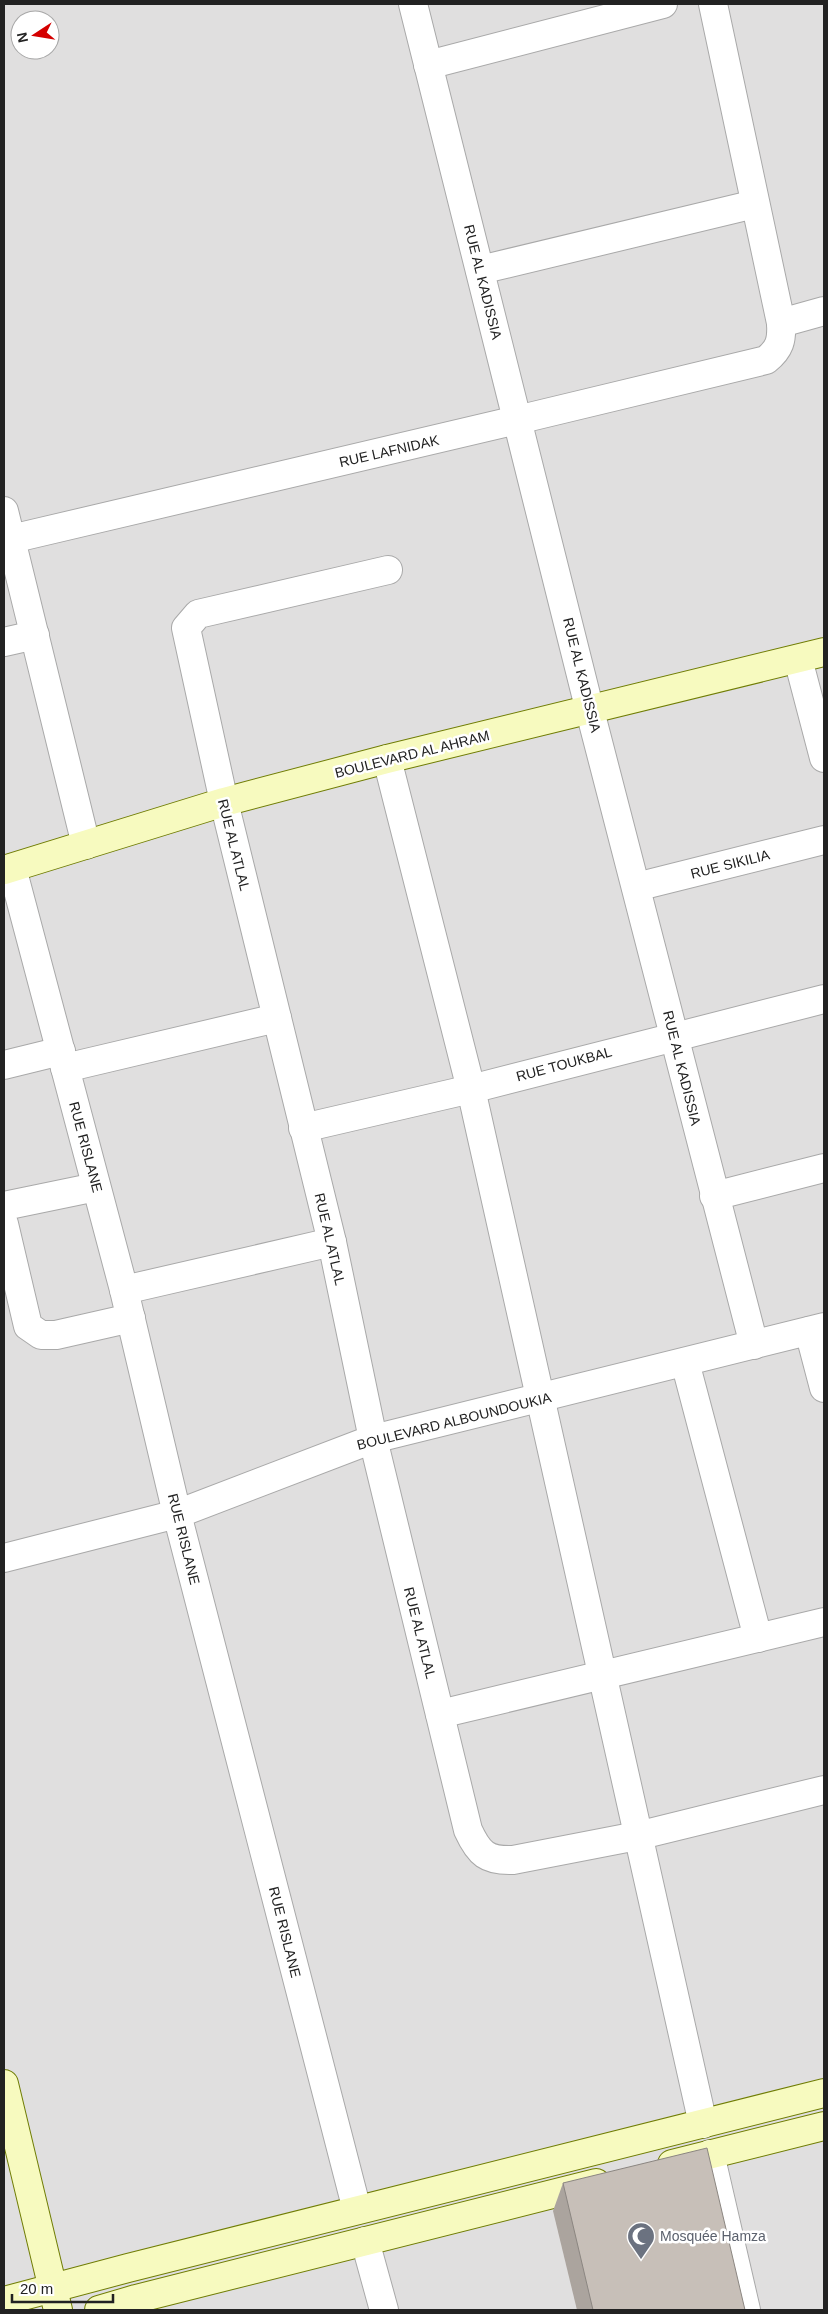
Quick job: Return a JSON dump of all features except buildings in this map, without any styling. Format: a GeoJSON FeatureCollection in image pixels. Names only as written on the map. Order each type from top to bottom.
{"type":"FeatureCollection","features":[{"type":"Feature","properties":{"kind":"street","name":"RUE AL KADISSIA"},"geometry":{"type":"LineString","coordinates":[[413,4],[590,711],[754,1345]]}},
{"type":"Feature","properties":{"kind":"street"},"geometry":{"type":"LineString","coordinates":[[428,65],[663,4]]}},
{"type":"Feature","properties":{"kind":"street"},"geometry":{"type":"LineString","coordinates":[[713,4],[781,322],[824,311]]}},
{"type":"Feature","properties":{"kind":"street"},"geometry":{"type":"LineString","coordinates":[[480,270],[755,204]]}},
{"type":"Feature","properties":{"kind":"street","name":"RUE LAFNIDAK"},"geometry":{"type":"LineString","coordinates":[[11,539],[766,360],[780,346],[782,336],[781,322]]}},
{"type":"Feature","properties":{"kind":"street"},"geometry":{"type":"LineString","coordinates":[[4,511],[86,845]]}},
{"type":"Feature","properties":{"kind":"street","name":"RUE AL ATLAL"},"geometry":{"type":"LineString","coordinates":[[388,570],[198,614],[192,618],[186,628],[187,636],[224,802],[332,1242],[373,1439],[468,1830],[475,1845],[486,1856],[497,1861],[513,1860],[637,1836]]}},
{"type":"Feature","properties":{"kind":"street"},"geometry":{"type":"LineString","coordinates":[[4,642],[35,635]]}},
{"type":"Feature","properties":{"kind":"street","name":"BOULEVARD AL AHRAM"},"geometry":{"type":"LineString","coordinates":[[8,869],[224,802],[387,759],[590,711],[824,652]]}},
{"type":"Feature","properties":{"kind":"street"},"geometry":{"type":"LineString","coordinates":[[798,659],[824,758]]}},
{"type":"Feature","properties":{"kind":"street"},"geometry":{"type":"LineString","coordinates":[[387,759],[471,1089],[703,2124]]}},
{"type":"Feature","properties":{"kind":"street","name":"RUE SIKILIA"},"geometry":{"type":"LineString","coordinates":[[636,887],[824,840]]}},
{"type":"Feature","properties":{"kind":"street","name":"RUE RISLANE"},"geometry":{"type":"LineString","coordinates":[[8,869],[63,1059],[124,1290],[177,1514],[357,2210]]}},
{"type":"Feature","properties":{"kind":"street","name":"RUE TOUKBAL"},"geometry":{"type":"LineString","coordinates":[[303,1128],[471,1089],[824,999]]}},
{"type":"Feature","properties":{"kind":"street"},"geometry":{"type":"LineString","coordinates":[[4,1065],[63,1059],[277,1018]]}},
{"type":"Feature","properties":{"kind":"street"},"geometry":{"type":"LineString","coordinates":[[714,1196],[824,1168]]}},
{"type":"Feature","properties":{"kind":"street"},"geometry":{"type":"LineString","coordinates":[[4,1206],[96,1186]]}},
{"type":"Feature","properties":{"kind":"street"},"geometry":{"type":"LineString","coordinates":[[4,1224],[28,1326],[41,1335],[56,1335],[131,1318]]}},
{"type":"Feature","properties":{"kind":"street"},"geometry":{"type":"LineString","coordinates":[[124,1290],[332,1242]]}},
{"type":"Feature","properties":{"kind":"street"},"geometry":{"type":"LineString","coordinates":[[817,1329],[824,1388]]}},
{"type":"Feature","properties":{"kind":"street","name":"BOULEVARD ALBOUNDOUKIA"},"geometry":{"type":"LineString","coordinates":[[4,1558],[177,1514],[373,1439],[817,1329]]}},
{"type":"Feature","properties":{"kind":"street"},"geometry":{"type":"LineString","coordinates":[[685,1362],[758,1638]]}},
{"type":"Feature","properties":{"kind":"street"},"geometry":{"type":"LineString","coordinates":[[440,1714],[824,1622]]}},
{"type":"Feature","properties":{"kind":"street"},"geometry":{"type":"LineString","coordinates":[[637,1836],[824,1790]]}},
{"type":"Feature","properties":{"kind":"street"},"geometry":{"type":"LineString","coordinates":[[4,2084],[55,2299]]}},
{"type":"Feature","properties":{"kind":"street"},"geometry":{"type":"LineString","coordinates":[[4,2301],[55,2299],[357,2210],[824,2093]]}},
{"type":"Feature","properties":{"kind":"street"},"geometry":{"type":"LineString","coordinates":[[98,2310],[824,2126]]}},
{"type":"Feature","properties":{"kind":"street"},"geometry":{"type":"LineString","coordinates":[[710,2154],[746,2310]]}},
{"type":"Feature","properties":{"kind":"street"},"geometry":{"type":"LineString","coordinates":[[365,2241],[384,2310]]}},
{"type":"Feature","properties":{"kind":"street"},"geometry":{"type":"LineString","coordinates":[[4,2306],[5,2310]]}},
{"type":"Feature","properties":{"kind":"shaded area"},"geometry":{"type":"Polygon","coordinates":[[[4,4],[824,4],[824,2310],[4,2310],[4,4]]]}},
{"type":"Feature","properties":{"kind":"place","name":"Mosquée Hamza"},"geometry":{"type":"Point","coordinates":[641,2260]}}]}
